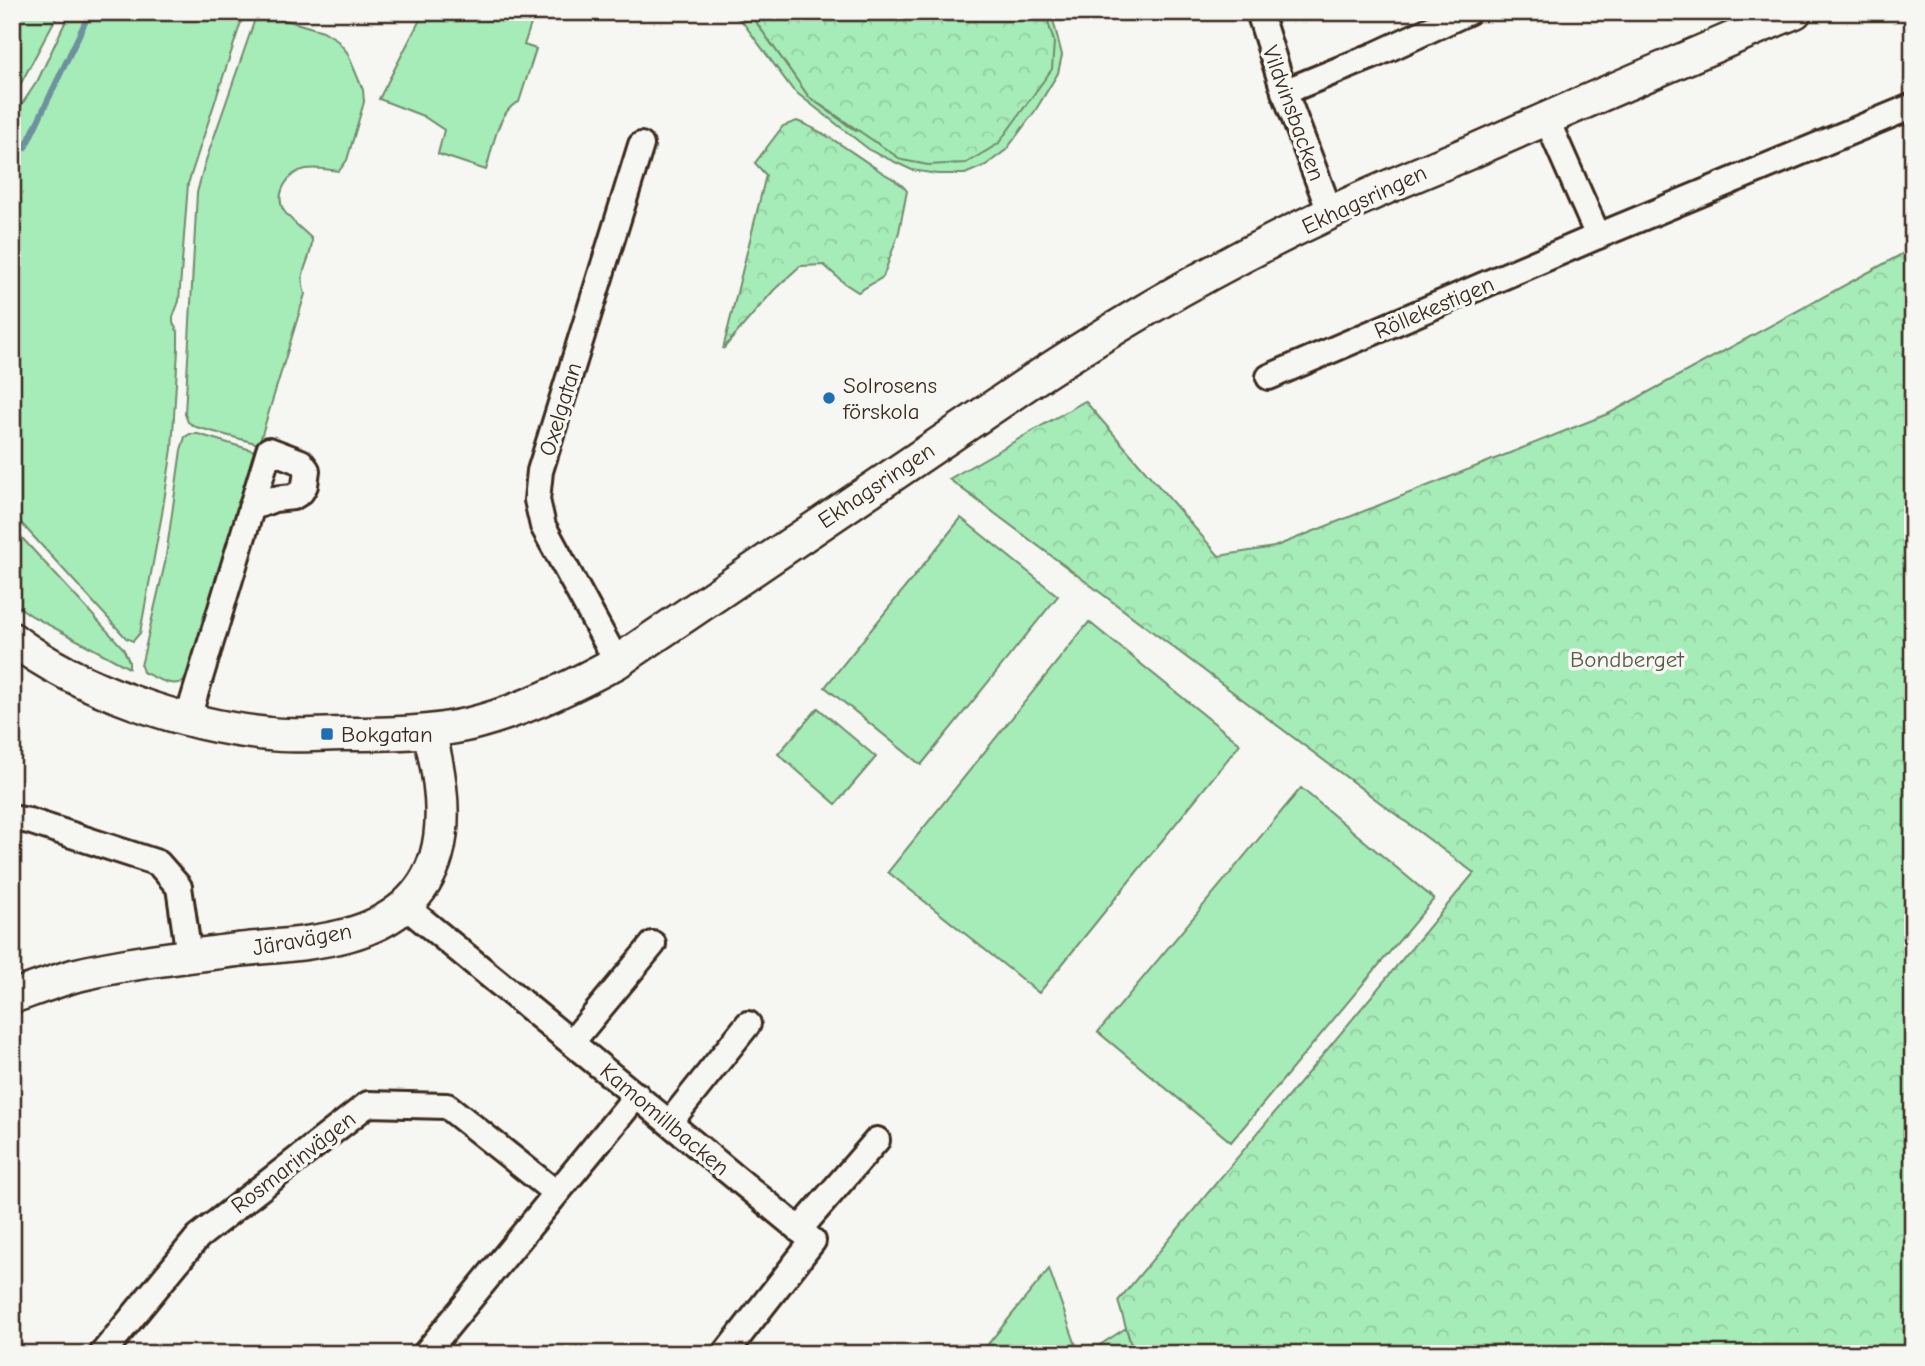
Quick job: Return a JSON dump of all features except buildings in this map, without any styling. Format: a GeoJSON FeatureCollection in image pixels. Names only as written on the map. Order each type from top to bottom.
{"type":"FeatureCollection","features":[{"type":"Feature","properties":{"kind":"street","name":"Vildvinsbacken"},"geometry":{"type":"LineString","coordinates":[[1259,12],[1284,92],[1330,212]]}},
{"type":"Feature","properties":{"kind":"street"},"geometry":{"type":"LineString","coordinates":[[1284,92],[1375,55],[1468,12]]}},
{"type":"Feature","properties":{"kind":"street","name":"Ekhagsringen"},"geometry":{"type":"LineString","coordinates":[[12,639],[72,675],[128,700],[189,720],[271,735],[429,732],[514,710],[572,687],[617,662],[943,438],[1086,345],[1250,253],[1330,212],[1795,12]]}},
{"type":"Feature","properties":{"kind":"street","name":"Röllekestigen"},"geometry":{"type":"LineString","coordinates":[[1269,377],[1598,236],[1913,106]]}},
{"type":"Feature","properties":{"kind":"street"},"geometry":{"type":"LineString","coordinates":[[1546,118],[1598,236]]}},
{"type":"Feature","properties":{"kind":"street","name":"Oxelgatan"},"geometry":{"type":"LineString","coordinates":[[617,662],[543,526],[537,499],[541,471],[641,145]]}},
{"type":"Feature","properties":{"kind":"street"},"geometry":{"type":"LineString","coordinates":[[189,720],[251,508]]}},
{"type":"Feature","properties":{"kind":"street","name":"Järavägen"},"geometry":{"type":"LineString","coordinates":[[12,997],[73,976],[189,956],[300,944],[347,935],[378,924],[405,906],[422,886],[436,861],[441,841],[442,795],[438,765],[429,732]]}},
{"type":"Feature","properties":{"kind":"street"},"geometry":{"type":"LineString","coordinates":[[12,818],[158,863],[179,887],[189,956]]}},
{"type":"Feature","properties":{"kind":"street","name":"Kamomillbacken"},"geometry":{"type":"LineString","coordinates":[[405,906],[799,1230]]}},
{"type":"Feature","properties":{"kind":"street"},"geometry":{"type":"LineString","coordinates":[[572,1042],[653,944]]}},
{"type":"Feature","properties":{"kind":"street"},"geometry":{"type":"LineString","coordinates":[[670,1122],[748,1024]]}},
{"type":"Feature","properties":{"kind":"street"},"geometry":{"type":"LineString","coordinates":[[425,1354],[637,1095]]}},
{"type":"Feature","properties":{"kind":"street","name":"Rosmarinvägen"},"geometry":{"type":"LineString","coordinates":[[102,1354],[198,1237],[368,1104],[447,1106],[556,1193]]}},
{"type":"Feature","properties":{"kind":"street"},"geometry":{"type":"LineString","coordinates":[[725,1354],[813,1241],[799,1230],[877,1140]]}},
{"type":"Feature","properties":{"kind":"green space"},"geometry":{"type":"Polygon","coordinates":[[[12,12],[59,12],[12,100],[12,12]]]}},
{"type":"Feature","properties":{"kind":"green space"},"geometry":{"type":"Polygon","coordinates":[[[70,12],[240,12],[243,16],[188,184],[179,301],[173,317],[178,332],[178,350],[172,449],[140,633],[133,641],[126,638],[12,513],[12,119],[38,80],[70,12]]]}},
{"type":"Feature","properties":{"kind":"green space"},"geometry":{"type":"Polygon","coordinates":[[[424,12],[535,12],[524,45],[536,49],[519,102],[512,106],[501,122],[486,170],[438,154],[444,130],[423,116],[379,99],[424,12]]]}},
{"type":"Feature","properties":{"kind":"green space"},"geometry":{"type":"Polygon","coordinates":[[[726,12],[749,12],[809,97],[856,131],[1054,42],[1045,12],[1051,12],[1062,55],[1058,73],[1035,111],[1006,150],[986,165],[965,174],[937,174],[912,170],[871,151],[793,90],[741,20],[726,12]]]}},
{"type":"Feature","properties":{"kind":"green space"},"geometry":{"type":"Polygon","coordinates":[[[749,12],[1045,12],[1054,42],[1052,69],[998,144],[966,163],[928,165],[902,160],[809,97],[749,12]]]}},
{"type":"Feature","properties":{"kind":"green space"},"geometry":{"type":"Polygon","coordinates":[[[261,13],[323,31],[336,39],[347,52],[363,90],[364,102],[347,160],[339,171],[314,168],[299,171],[288,179],[282,191],[281,204],[284,211],[312,239],[303,278],[305,294],[259,444],[196,427],[188,422],[185,414],[197,193],[254,22],[261,13]]]}},
{"type":"Feature","properties":{"kind":"green space"},"geometry":{"type":"Polygon","coordinates":[[[797,121],[829,137],[904,187],[907,191],[899,232],[883,277],[858,292],[824,265],[800,266],[774,290],[723,349],[766,175],[755,163],[783,126],[797,121]]]}},
{"type":"Feature","properties":{"kind":"green space","name":"Bondberget"},"geometry":{"type":"Polygon","coordinates":[[[1913,248],[1913,1354],[1134,1354],[1118,1301],[1474,873],[949,479],[1085,401],[1219,556],[1274,547],[1610,413],[1913,248]]]}},
{"type":"Feature","properties":{"kind":"green space"},"geometry":{"type":"Polygon","coordinates":[[[190,434],[258,452],[189,677],[173,683],[143,672],[141,666],[165,563],[181,450],[185,437],[190,434]]]}},
{"type":"Feature","properties":{"kind":"green space"},"geometry":{"type":"Polygon","coordinates":[[[961,518],[1058,596],[921,765],[825,687],[961,518]]]}},
{"type":"Feature","properties":{"kind":"green space"},"geometry":{"type":"Polygon","coordinates":[[[12,527],[123,648],[129,668],[32,616],[12,602],[12,527]]]}},
{"type":"Feature","properties":{"kind":"green space"},"geometry":{"type":"Polygon","coordinates":[[[1089,622],[1240,744],[1039,993],[888,872],[1089,622]]]}},
{"type":"Feature","properties":{"kind":"green space"},"geometry":{"type":"Polygon","coordinates":[[[818,708],[876,757],[836,804],[778,754],[818,708]]]}},
{"type":"Feature","properties":{"kind":"green space"},"geometry":{"type":"Polygon","coordinates":[[[1301,788],[1434,899],[1231,1142],[1098,1032],[1301,788]]]}},
{"type":"Feature","properties":{"kind":"green space"},"geometry":{"type":"Polygon","coordinates":[[[1049,1269],[1079,1354],[980,1354],[1049,1269]]]}},
{"type":"Feature","properties":{"kind":"green space"},"geometry":{"type":"Polygon","coordinates":[[[1126,1328],[1134,1354],[1086,1354],[1126,1328]]]}},
{"type":"Feature","properties":{"kind":"waterway"},"geometry":{"type":"LineString","coordinates":[[25,148],[90,12]]}},
{"type":"Feature","properties":{"kind":"place","name":"Solrosens förskola"},"geometry":{"type":"Point","coordinates":[829,398]}},
{"type":"Feature","properties":{"kind":"place","name":"Bokgatan"},"geometry":{"type":"Point","coordinates":[327,734]}}]}
